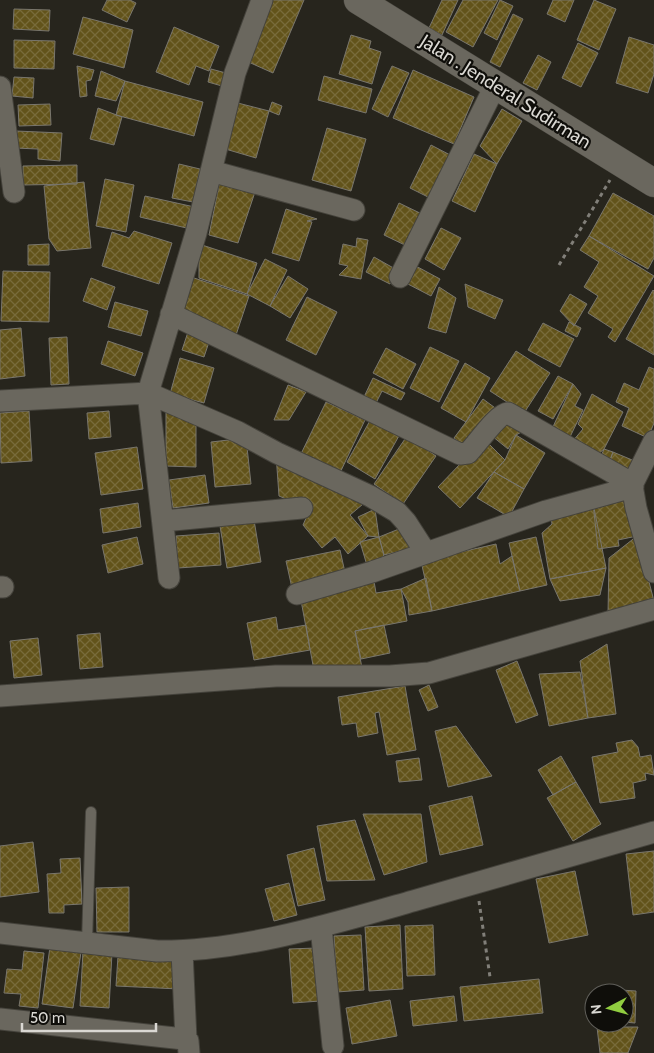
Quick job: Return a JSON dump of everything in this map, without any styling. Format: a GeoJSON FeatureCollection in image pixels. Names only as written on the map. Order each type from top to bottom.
{"type":"FeatureCollection","features":[{"type":"Feature","properties":{"kind":"street"},"geometry":{"type":"LineString","coordinates":[[169,578],[148,393],[196,233],[235,73],[262,0]]}},
{"type":"Feature","properties":{"kind":"street","name":"Jalan . Jenderal Sudirman"},"geometry":{"type":"LineString","coordinates":[[358,0],[654,183]]}},
{"type":"Feature","properties":{"kind":"street"},"geometry":{"type":"LineString","coordinates":[[400,277],[496,84]]}},
{"type":"Feature","properties":{"kind":"street"},"geometry":{"type":"LineString","coordinates":[[0,87],[14,192]]}},
{"type":"Feature","properties":{"kind":"street"},"geometry":{"type":"LineString","coordinates":[[211,171],[354,210]]}},
{"type":"Feature","properties":{"kind":"street"},"geometry":{"type":"LineString","coordinates":[[171,314],[460,454],[468,453],[483,438],[499,416],[508,413],[633,485]]}},
{"type":"Feature","properties":{"kind":"street"},"geometry":{"type":"LineString","coordinates":[[0,401],[148,393],[238,432],[277,453],[370,496],[397,512],[426,552]]}},
{"type":"Feature","properties":{"kind":"street"},"geometry":{"type":"LineString","coordinates":[[654,441],[633,485],[636,508],[654,572]]}},
{"type":"Feature","properties":{"kind":"street"},"geometry":{"type":"LineString","coordinates":[[297,594],[372,572],[546,511],[633,485]]}},
{"type":"Feature","properties":{"kind":"street"},"geometry":{"type":"LineString","coordinates":[[163,521],[302,508]]}},
{"type":"Feature","properties":{"kind":"street"},"geometry":{"type":"LineString","coordinates":[[0,696],[276,676],[390,676],[429,673],[654,609]]}},
{"type":"Feature","properties":{"kind":"street"},"geometry":{"type":"LineString","coordinates":[[0,933],[156,951],[216,948],[321,927],[654,832]]}},
{"type":"Feature","properties":{"kind":"street"},"geometry":{"type":"LineString","coordinates":[[321,927],[333,1046]]}},
{"type":"Feature","properties":{"kind":"street"},"geometry":{"type":"LineString","coordinates":[[0,1019],[188,1046],[182,951]]}},
{"type":"Feature","properties":{"kind":"lane"},"geometry":{"type":"LineString","coordinates":[[87,943],[91,812]]}},
{"type":"Feature","properties":{"kind":"path"},"geometry":{"type":"LineString","coordinates":[[559,265],[621,162]]}},
{"type":"Feature","properties":{"kind":"path"},"geometry":{"type":"LineString","coordinates":[[476,883],[490,977]]}},
{"type":"Feature","properties":{"kind":"building"},"geometry":{"type":"Polygon","coordinates":[[[107,0],[130,0],[136,3],[127,22],[102,10],[107,0]]]}},
{"type":"Feature","properties":{"kind":"building"},"geometry":{"type":"Polygon","coordinates":[[[269,0],[304,0],[273,73],[244,60],[269,0]]]}},
{"type":"Feature","properties":{"kind":"building"},"geometry":{"type":"Polygon","coordinates":[[[442,0],[458,0],[442,35],[429,28],[442,0]]]}},
{"type":"Feature","properties":{"kind":"building"},"geometry":{"type":"Polygon","coordinates":[[[463,0],[498,0],[473,47],[446,32],[463,0]]]}},
{"type":"Feature","properties":{"kind":"building"},"geometry":{"type":"Polygon","coordinates":[[[500,0],[513,6],[497,40],[484,33],[500,0]]]}},
{"type":"Feature","properties":{"kind":"building"},"geometry":{"type":"Polygon","coordinates":[[[553,0],[574,0],[565,22],[547,14],[553,0]]]}},
{"type":"Feature","properties":{"kind":"building"},"geometry":{"type":"Polygon","coordinates":[[[594,0],[616,9],[599,50],[577,40],[594,0]]]}},
{"type":"Feature","properties":{"kind":"building"},"geometry":{"type":"Polygon","coordinates":[[[14,9],[50,10],[49,31],[13,29],[14,9]]]}},
{"type":"Feature","properties":{"kind":"building"},"geometry":{"type":"Polygon","coordinates":[[[513,14],[523,19],[500,67],[490,62],[513,14]]]}},
{"type":"Feature","properties":{"kind":"building"},"geometry":{"type":"Polygon","coordinates":[[[83,17],[133,30],[124,68],[73,54],[83,17]]]}},
{"type":"Feature","properties":{"kind":"building"},"geometry":{"type":"Polygon","coordinates":[[[174,27],[219,46],[209,71],[196,66],[189,85],[156,72],[174,27]]]}},
{"type":"Feature","properties":{"kind":"building"},"geometry":{"type":"Polygon","coordinates":[[[351,35],[371,41],[369,48],[381,52],[372,84],[339,74],[351,35]]]}},
{"type":"Feature","properties":{"kind":"building"},"geometry":{"type":"Polygon","coordinates":[[[629,37],[654,45],[654,74],[648,93],[616,83],[629,37]]]}},
{"type":"Feature","properties":{"kind":"building"},"geometry":{"type":"Polygon","coordinates":[[[14,40],[55,41],[54,69],[14,68],[14,40]]]}},
{"type":"Feature","properties":{"kind":"building"},"geometry":{"type":"Polygon","coordinates":[[[578,43],[598,53],[581,87],[562,78],[578,43]]]}},
{"type":"Feature","properties":{"kind":"building"},"geometry":{"type":"Polygon","coordinates":[[[538,55],[551,62],[537,90],[523,83],[538,55]]]}},
{"type":"Feature","properties":{"kind":"building"},"geometry":{"type":"Polygon","coordinates":[[[77,66],[94,70],[91,80],[86,81],[87,96],[80,97],[77,66]]]}},
{"type":"Feature","properties":{"kind":"building"},"geometry":{"type":"Polygon","coordinates":[[[392,66],[409,73],[388,117],[372,109],[392,66]]]}},
{"type":"Feature","properties":{"kind":"building"},"geometry":{"type":"Polygon","coordinates":[[[211,69],[226,73],[222,86],[208,82],[211,69]]]}},
{"type":"Feature","properties":{"kind":"building"},"geometry":{"type":"Polygon","coordinates":[[[413,70],[474,97],[454,144],[393,118],[413,70]]]}},
{"type":"Feature","properties":{"kind":"building"},"geometry":{"type":"Polygon","coordinates":[[[101,71],[125,81],[116,101],[95,96],[101,71]]]}},
{"type":"Feature","properties":{"kind":"building"},"geometry":{"type":"Polygon","coordinates":[[[324,76],[372,89],[366,113],[318,100],[324,76]]]}},
{"type":"Feature","properties":{"kind":"building"},"geometry":{"type":"Polygon","coordinates":[[[14,77],[34,78],[33,98],[12,96],[14,77]]]}},
{"type":"Feature","properties":{"kind":"building"},"geometry":{"type":"Polygon","coordinates":[[[125,81],[203,102],[194,136],[116,115],[125,81]]]}},
{"type":"Feature","properties":{"kind":"building"},"geometry":{"type":"Polygon","coordinates":[[[230,101],[269,111],[256,158],[222,148],[230,101]]]}},
{"type":"Feature","properties":{"kind":"building"},"geometry":{"type":"Polygon","coordinates":[[[272,102],[282,106],[279,115],[269,111],[272,102]]]}},
{"type":"Feature","properties":{"kind":"building"},"geometry":{"type":"Polygon","coordinates":[[[50,104],[51,125],[19,126],[18,105],[50,104]]]}},
{"type":"Feature","properties":{"kind":"building"},"geometry":{"type":"Polygon","coordinates":[[[98,108],[122,117],[114,145],[90,139],[98,108]]]}},
{"type":"Feature","properties":{"kind":"building"},"geometry":{"type":"Polygon","coordinates":[[[502,109],[522,121],[497,164],[480,146],[502,109]]]}},
{"type":"Feature","properties":{"kind":"building"},"geometry":{"type":"Polygon","coordinates":[[[327,128],[366,139],[351,191],[312,180],[327,128]]]}},
{"type":"Feature","properties":{"kind":"building"},"geometry":{"type":"Polygon","coordinates":[[[16,131],[62,133],[60,161],[38,159],[38,149],[15,148],[16,131]]]}},
{"type":"Feature","properties":{"kind":"building"},"geometry":{"type":"Polygon","coordinates":[[[431,145],[454,157],[432,199],[410,188],[431,145]]]}},
{"type":"Feature","properties":{"kind":"building"},"geometry":{"type":"Polygon","coordinates":[[[474,154],[497,164],[475,212],[452,201],[474,154]]]}},
{"type":"Feature","properties":{"kind":"building"},"geometry":{"type":"Polygon","coordinates":[[[179,164],[200,169],[193,202],[172,198],[179,164]]]}},
{"type":"Feature","properties":{"kind":"building"},"geometry":{"type":"Polygon","coordinates":[[[77,165],[77,184],[23,185],[23,166],[77,165]]]}},
{"type":"Feature","properties":{"kind":"building"},"geometry":{"type":"Polygon","coordinates":[[[105,179],[134,185],[126,232],[96,226],[105,179]]]}},
{"type":"Feature","properties":{"kind":"building"},"geometry":{"type":"Polygon","coordinates":[[[220,180],[255,192],[238,243],[209,235],[220,180]]]}},
{"type":"Feature","properties":{"kind":"building"},"geometry":{"type":"Polygon","coordinates":[[[84,182],[91,248],[57,251],[49,239],[44,186],[84,182]]]}},
{"type":"Feature","properties":{"kind":"building"},"geometry":{"type":"Polygon","coordinates":[[[613,193],[654,216],[654,258],[648,269],[589,236],[613,193]]]}},
{"type":"Feature","properties":{"kind":"building"},"geometry":{"type":"Polygon","coordinates":[[[145,196],[199,208],[195,230],[140,217],[145,196]]]}},
{"type":"Feature","properties":{"kind":"building"},"geometry":{"type":"Polygon","coordinates":[[[399,203],[424,215],[409,247],[384,235],[399,203]]]}},
{"type":"Feature","properties":{"kind":"building"},"geometry":{"type":"Polygon","coordinates":[[[286,209],[317,219],[307,221],[312,222],[299,261],[272,253],[286,209]]]}},
{"type":"Feature","properties":{"kind":"building"},"geometry":{"type":"Polygon","coordinates":[[[441,228],[461,238],[444,270],[425,259],[441,228]]]}},
{"type":"Feature","properties":{"kind":"building"},"geometry":{"type":"Polygon","coordinates":[[[134,231],[172,243],[159,284],[102,266],[112,232],[129,238],[134,231]]]}},
{"type":"Feature","properties":{"kind":"building"},"geometry":{"type":"Polygon","coordinates":[[[589,236],[654,276],[615,342],[608,337],[613,329],[588,313],[598,296],[584,287],[599,262],[580,250],[589,236]]]}},
{"type":"Feature","properties":{"kind":"building"},"geometry":{"type":"Polygon","coordinates":[[[357,238],[368,240],[361,279],[339,275],[348,266],[339,264],[343,244],[356,247],[357,238]]]}},
{"type":"Feature","properties":{"kind":"building"},"geometry":{"type":"Polygon","coordinates":[[[49,244],[49,265],[28,265],[28,245],[49,244]]]}},
{"type":"Feature","properties":{"kind":"building"},"geometry":{"type":"Polygon","coordinates":[[[199,244],[257,263],[247,294],[199,278],[199,244]]]}},
{"type":"Feature","properties":{"kind":"building"},"geometry":{"type":"Polygon","coordinates":[[[374,257],[397,270],[390,284],[366,272],[374,257]]]}},
{"type":"Feature","properties":{"kind":"building"},"geometry":{"type":"Polygon","coordinates":[[[265,259],[287,270],[270,306],[247,294],[265,259]]]}},
{"type":"Feature","properties":{"kind":"building"},"geometry":{"type":"Polygon","coordinates":[[[414,265],[440,279],[431,296],[404,282],[414,265]]]}},
{"type":"Feature","properties":{"kind":"building"},"geometry":{"type":"Polygon","coordinates":[[[3,271],[50,272],[49,322],[1,321],[3,271]]]}},
{"type":"Feature","properties":{"kind":"building"},"geometry":{"type":"Polygon","coordinates":[[[288,276],[308,289],[290,318],[270,306],[288,276]]]}},
{"type":"Feature","properties":{"kind":"building"},"geometry":{"type":"Polygon","coordinates":[[[191,277],[249,296],[236,335],[179,315],[191,277]]]}},
{"type":"Feature","properties":{"kind":"building"},"geometry":{"type":"Polygon","coordinates":[[[91,278],[115,287],[107,310],[83,301],[91,278]]]}},
{"type":"Feature","properties":{"kind":"building"},"geometry":{"type":"Polygon","coordinates":[[[465,284],[503,300],[495,319],[468,307],[465,284]]]}},
{"type":"Feature","properties":{"kind":"building"},"geometry":{"type":"Polygon","coordinates":[[[439,287],[456,298],[446,333],[428,328],[439,287]]]}},
{"type":"Feature","properties":{"kind":"building"},"geometry":{"type":"Polygon","coordinates":[[[654,291],[654,355],[626,339],[654,291]]]}},
{"type":"Feature","properties":{"kind":"building"},"geometry":{"type":"Polygon","coordinates":[[[570,294],[587,304],[574,326],[560,311],[570,294]]]}},
{"type":"Feature","properties":{"kind":"building"},"geometry":{"type":"Polygon","coordinates":[[[307,297],[337,312],[316,355],[286,340],[307,297]]]}},
{"type":"Feature","properties":{"kind":"building"},"geometry":{"type":"Polygon","coordinates":[[[115,302],[148,311],[141,336],[108,327],[115,302]]]}},
{"type":"Feature","properties":{"kind":"building"},"geometry":{"type":"Polygon","coordinates":[[[569,322],[581,328],[577,337],[565,331],[569,322]]]}},
{"type":"Feature","properties":{"kind":"building"},"geometry":{"type":"Polygon","coordinates":[[[543,323],[574,339],[560,367],[528,350],[543,323]]]}},
{"type":"Feature","properties":{"kind":"building"},"geometry":{"type":"Polygon","coordinates":[[[21,328],[25,376],[0,379],[0,330],[21,328]]]}},
{"type":"Feature","properties":{"kind":"building"},"geometry":{"type":"Polygon","coordinates":[[[188,332],[210,339],[204,357],[182,350],[188,332]]]}},
{"type":"Feature","properties":{"kind":"building"},"geometry":{"type":"Polygon","coordinates":[[[67,337],[69,384],[51,385],[49,338],[67,337]]]}},
{"type":"Feature","properties":{"kind":"building"},"geometry":{"type":"Polygon","coordinates":[[[108,341],[143,353],[135,376],[101,364],[108,341]]]}},
{"type":"Feature","properties":{"kind":"building"},"geometry":{"type":"Polygon","coordinates":[[[430,347],[459,361],[439,402],[410,388],[430,347]]]}},
{"type":"Feature","properties":{"kind":"building"},"geometry":{"type":"Polygon","coordinates":[[[386,348],[416,364],[403,389],[373,373],[386,348]]]}},
{"type":"Feature","properties":{"kind":"building"},"geometry":{"type":"Polygon","coordinates":[[[516,351],[550,373],[524,413],[490,391],[516,351]]]}},
{"type":"Feature","properties":{"kind":"building"},"geometry":{"type":"Polygon","coordinates":[[[180,358],[214,368],[204,403],[170,394],[180,358]]]}},
{"type":"Feature","properties":{"kind":"building"},"geometry":{"type":"Polygon","coordinates":[[[465,363],[490,378],[466,422],[441,408],[465,363]]]}},
{"type":"Feature","properties":{"kind":"building"},"geometry":{"type":"Polygon","coordinates":[[[649,367],[654,369],[654,423],[648,438],[622,426],[629,408],[616,402],[624,383],[639,390],[649,367]]]}},
{"type":"Feature","properties":{"kind":"building"},"geometry":{"type":"Polygon","coordinates":[[[558,376],[573,384],[553,419],[538,411],[558,376]]]}},
{"type":"Feature","properties":{"kind":"building"},"geometry":{"type":"Polygon","coordinates":[[[373,378],[405,393],[401,400],[382,391],[375,405],[363,399],[373,378]]]}},
{"type":"Feature","properties":{"kind":"building"},"geometry":{"type":"Polygon","coordinates":[[[573,384],[581,394],[575,406],[583,410],[569,439],[551,431],[573,384]]]}},
{"type":"Feature","properties":{"kind":"building"},"geometry":{"type":"Polygon","coordinates":[[[288,385],[306,392],[289,420],[274,420],[288,385]]]}},
{"type":"Feature","properties":{"kind":"building"},"geometry":{"type":"Polygon","coordinates":[[[592,394],[623,412],[604,449],[597,455],[572,442],[583,429],[578,424],[592,394]]]}},
{"type":"Feature","properties":{"kind":"building"},"geometry":{"type":"Polygon","coordinates":[[[483,399],[498,410],[469,450],[454,438],[483,399]]]}},
{"type":"Feature","properties":{"kind":"building"},"geometry":{"type":"Polygon","coordinates":[[[326,402],[365,420],[338,477],[299,458],[326,402]]]}},
{"type":"Feature","properties":{"kind":"building"},"geometry":{"type":"Polygon","coordinates":[[[166,410],[196,422],[196,467],[166,466],[166,410]]]}},
{"type":"Feature","properties":{"kind":"building"},"geometry":{"type":"Polygon","coordinates":[[[29,411],[32,461],[1,463],[0,413],[29,411]]]}},
{"type":"Feature","properties":{"kind":"building"},"geometry":{"type":"Polygon","coordinates":[[[109,411],[111,437],[89,439],[87,413],[109,411]]]}},
{"type":"Feature","properties":{"kind":"building"},"geometry":{"type":"Polygon","coordinates":[[[511,415],[527,429],[516,435],[508,449],[492,436],[511,415]]]}},
{"type":"Feature","properties":{"kind":"building"},"geometry":{"type":"Polygon","coordinates":[[[372,417],[400,434],[375,479],[347,462],[372,417]]]}},
{"type":"Feature","properties":{"kind":"building"},"geometry":{"type":"Polygon","coordinates":[[[516,435],[545,453],[524,489],[494,472],[505,460],[516,435]]]}},
{"type":"Feature","properties":{"kind":"building"},"geometry":{"type":"Polygon","coordinates":[[[407,436],[436,456],[403,504],[374,484],[407,436]]]}},
{"type":"Feature","properties":{"kind":"building"},"geometry":{"type":"Polygon","coordinates":[[[246,438],[251,484],[215,487],[211,442],[246,438]]]}},
{"type":"Feature","properties":{"kind":"building"},"geometry":{"type":"Polygon","coordinates":[[[484,439],[505,460],[460,508],[438,487],[484,439]]]}},
{"type":"Feature","properties":{"kind":"building"},"geometry":{"type":"Polygon","coordinates":[[[137,447],[143,489],[101,495],[95,453],[137,447]]]}},
{"type":"Feature","properties":{"kind":"building"},"geometry":{"type":"Polygon","coordinates":[[[604,449],[613,452],[609,463],[600,459],[604,449]]]}},
{"type":"Feature","properties":{"kind":"building"},"geometry":{"type":"Polygon","coordinates":[[[613,452],[637,462],[631,474],[609,463],[613,452]]]}},
{"type":"Feature","properties":{"kind":"building"},"geometry":{"type":"Polygon","coordinates":[[[276,454],[369,499],[350,515],[368,536],[348,554],[335,537],[322,548],[303,525],[310,509],[279,496],[276,454]]]}},
{"type":"Feature","properties":{"kind":"building"},"geometry":{"type":"Polygon","coordinates":[[[494,472],[524,489],[509,517],[477,498],[494,472]]]}},
{"type":"Feature","properties":{"kind":"building"},"geometry":{"type":"Polygon","coordinates":[[[205,475],[209,503],[173,508],[169,480],[205,475]]]}},
{"type":"Feature","properties":{"kind":"building"},"geometry":{"type":"Polygon","coordinates":[[[629,499],[637,536],[618,540],[619,546],[598,549],[593,503],[629,499]]]}},
{"type":"Feature","properties":{"kind":"building"},"geometry":{"type":"Polygon","coordinates":[[[138,503],[141,527],[103,533],[100,509],[138,503]]]}},
{"type":"Feature","properties":{"kind":"building"},"geometry":{"type":"Polygon","coordinates":[[[593,503],[606,568],[550,579],[542,533],[552,524],[550,511],[593,503]]]}},
{"type":"Feature","properties":{"kind":"building"},"geometry":{"type":"Polygon","coordinates":[[[375,509],[379,537],[368,536],[358,517],[375,509]]]}},
{"type":"Feature","properties":{"kind":"building"},"geometry":{"type":"Polygon","coordinates":[[[254,520],[261,562],[227,568],[220,526],[254,520]]]}},
{"type":"Feature","properties":{"kind":"building"},"geometry":{"type":"Polygon","coordinates":[[[404,527],[409,549],[384,555],[379,537],[404,527]]]}},
{"type":"Feature","properties":{"kind":"building"},"geometry":{"type":"Polygon","coordinates":[[[219,533],[221,565],[178,568],[176,536],[219,533]]]}},
{"type":"Feature","properties":{"kind":"building"},"geometry":{"type":"Polygon","coordinates":[[[637,536],[654,601],[608,614],[609,558],[637,536]]]}},
{"type":"Feature","properties":{"kind":"building"},"geometry":{"type":"Polygon","coordinates":[[[137,537],[143,564],[108,573],[102,545],[137,537]]]}},
{"type":"Feature","properties":{"kind":"building"},"geometry":{"type":"Polygon","coordinates":[[[379,537],[384,555],[369,572],[360,542],[379,537]]]}},
{"type":"Feature","properties":{"kind":"building"},"geometry":{"type":"Polygon","coordinates":[[[536,537],[547,585],[520,591],[509,543],[536,537]]]}},
{"type":"Feature","properties":{"kind":"building"},"geometry":{"type":"Polygon","coordinates":[[[496,544],[500,564],[512,556],[520,591],[432,611],[421,561],[496,544]]]}},
{"type":"Feature","properties":{"kind":"building"},"geometry":{"type":"Polygon","coordinates":[[[340,550],[346,577],[292,588],[286,561],[340,550]]]}},
{"type":"Feature","properties":{"kind":"building"},"geometry":{"type":"Polygon","coordinates":[[[606,568],[600,595],[560,601],[550,579],[606,568]]]}},
{"type":"Feature","properties":{"kind":"building"},"geometry":{"type":"Polygon","coordinates":[[[426,578],[432,611],[409,615],[408,602],[401,589],[426,578]]]}},
{"type":"Feature","properties":{"kind":"building"},"geometry":{"type":"Polygon","coordinates":[[[374,581],[376,593],[401,589],[407,621],[355,631],[362,668],[315,676],[300,595],[374,581]]]}},
{"type":"Feature","properties":{"kind":"building"},"geometry":{"type":"Polygon","coordinates":[[[276,617],[278,630],[306,625],[310,650],[254,660],[247,623],[276,617]]]}},
{"type":"Feature","properties":{"kind":"building"},"geometry":{"type":"Polygon","coordinates":[[[384,625],[390,653],[361,659],[355,631],[384,625]]]}},
{"type":"Feature","properties":{"kind":"building"},"geometry":{"type":"Polygon","coordinates":[[[100,633],[103,667],[80,669],[77,635],[100,633]]]}},
{"type":"Feature","properties":{"kind":"building"},"geometry":{"type":"Polygon","coordinates":[[[38,638],[42,675],[14,678],[10,641],[38,638]]]}},
{"type":"Feature","properties":{"kind":"building"},"geometry":{"type":"Polygon","coordinates":[[[607,644],[616,714],[588,718],[580,661],[607,644]]]}},
{"type":"Feature","properties":{"kind":"building"},"geometry":{"type":"Polygon","coordinates":[[[517,661],[538,715],[516,723],[496,670],[517,661]]]}},
{"type":"Feature","properties":{"kind":"building"},"geometry":{"type":"Polygon","coordinates":[[[580,672],[588,718],[549,726],[539,674],[580,672]]]}},
{"type":"Feature","properties":{"kind":"building"},"geometry":{"type":"Polygon","coordinates":[[[429,685],[438,707],[428,711],[419,690],[429,685]]]}},
{"type":"Feature","properties":{"kind":"building"},"geometry":{"type":"Polygon","coordinates":[[[405,686],[416,750],[387,755],[379,712],[375,713],[378,733],[358,737],[356,723],[342,725],[338,697],[405,686]]]}},
{"type":"Feature","properties":{"kind":"building"},"geometry":{"type":"Polygon","coordinates":[[[456,726],[492,776],[448,787],[435,731],[456,726]]]}},
{"type":"Feature","properties":{"kind":"building"},"geometry":{"type":"Polygon","coordinates":[[[632,740],[638,747],[640,757],[651,755],[654,775],[645,773],[646,780],[633,783],[635,798],[600,803],[592,757],[618,752],[616,743],[632,740]]]}},
{"type":"Feature","properties":{"kind":"building"},"geometry":{"type":"Polygon","coordinates":[[[561,756],[576,782],[553,795],[538,770],[561,756]]]}},
{"type":"Feature","properties":{"kind":"building"},"geometry":{"type":"Polygon","coordinates":[[[419,758],[422,780],[399,782],[396,761],[419,758]]]}},
{"type":"Feature","properties":{"kind":"building"},"geometry":{"type":"Polygon","coordinates":[[[576,782],[601,824],[573,841],[547,798],[576,782]]]}},
{"type":"Feature","properties":{"kind":"building"},"geometry":{"type":"Polygon","coordinates":[[[472,796],[483,845],[440,855],[429,806],[472,796]]]}},
{"type":"Feature","properties":{"kind":"building"},"geometry":{"type":"Polygon","coordinates":[[[363,814],[421,814],[427,862],[384,875],[363,814]]]}},
{"type":"Feature","properties":{"kind":"building"},"geometry":{"type":"Polygon","coordinates":[[[355,820],[375,880],[327,881],[317,826],[355,820]]]}},
{"type":"Feature","properties":{"kind":"building"},"geometry":{"type":"Polygon","coordinates":[[[33,842],[39,892],[0,897],[0,846],[33,842]]]}},
{"type":"Feature","properties":{"kind":"building"},"geometry":{"type":"Polygon","coordinates":[[[314,848],[325,900],[298,906],[287,855],[314,848]]]}},
{"type":"Feature","properties":{"kind":"building"},"geometry":{"type":"Polygon","coordinates":[[[654,851],[654,912],[633,915],[626,854],[654,851]]]}},
{"type":"Feature","properties":{"kind":"building"},"geometry":{"type":"Polygon","coordinates":[[[80,858],[82,904],[64,905],[64,913],[49,913],[47,874],[61,873],[60,859],[80,858]]]}},
{"type":"Feature","properties":{"kind":"building"},"geometry":{"type":"Polygon","coordinates":[[[575,871],[588,935],[549,943],[536,879],[575,871]]]}},
{"type":"Feature","properties":{"kind":"building"},"geometry":{"type":"Polygon","coordinates":[[[289,883],[297,915],[274,921],[265,889],[289,883]]]}},
{"type":"Feature","properties":{"kind":"building"},"geometry":{"type":"Polygon","coordinates":[[[129,887],[129,932],[97,932],[96,888],[129,887]]]}},
{"type":"Feature","properties":{"kind":"building"},"geometry":{"type":"Polygon","coordinates":[[[400,925],[403,989],[369,991],[365,927],[400,925]]]}},
{"type":"Feature","properties":{"kind":"building"},"geometry":{"type":"Polygon","coordinates":[[[433,925],[435,975],[407,976],[405,926],[433,925]]]}},
{"type":"Feature","properties":{"kind":"building"},"geometry":{"type":"Polygon","coordinates":[[[361,935],[364,990],[337,992],[334,936],[361,935]]]}},
{"type":"Feature","properties":{"kind":"building"},"geometry":{"type":"Polygon","coordinates":[[[50,947],[81,952],[73,1008],[42,1004],[50,947]]]}},
{"type":"Feature","properties":{"kind":"building"},"geometry":{"type":"Polygon","coordinates":[[[316,948],[320,1001],[293,1003],[289,949],[316,948]]]}},
{"type":"Feature","properties":{"kind":"building"},"geometry":{"type":"Polygon","coordinates":[[[24,951],[44,953],[38,1008],[19,1006],[21,994],[4,993],[7,969],[22,970],[24,951]]]}},
{"type":"Feature","properties":{"kind":"building"},"geometry":{"type":"Polygon","coordinates":[[[83,951],[112,953],[109,1008],[80,1006],[83,951]]]}},
{"type":"Feature","properties":{"kind":"building"},"geometry":{"type":"Polygon","coordinates":[[[118,956],[181,960],[179,989],[116,986],[118,956]]]}},
{"type":"Feature","properties":{"kind":"building"},"geometry":{"type":"Polygon","coordinates":[[[539,979],[543,1013],[464,1021],[460,987],[539,979]]]}},
{"type":"Feature","properties":{"kind":"building"},"geometry":{"type":"Polygon","coordinates":[[[634,991],[636,991],[634,1023],[634,991]]]}},
{"type":"Feature","properties":{"kind":"building"},"geometry":{"type":"Polygon","coordinates":[[[454,996],[457,1021],[413,1026],[410,1001],[454,996]]]}},
{"type":"Feature","properties":{"kind":"building"},"geometry":{"type":"Polygon","coordinates":[[[390,1000],[397,1036],[352,1044],[346,1008],[390,1000]]]}},
{"type":"Feature","properties":{"kind":"building"},"geometry":{"type":"Polygon","coordinates":[[[634,1027],[638,1027],[628,1053],[600,1053],[598,1033],[634,1033],[634,1027]]]}}]}
